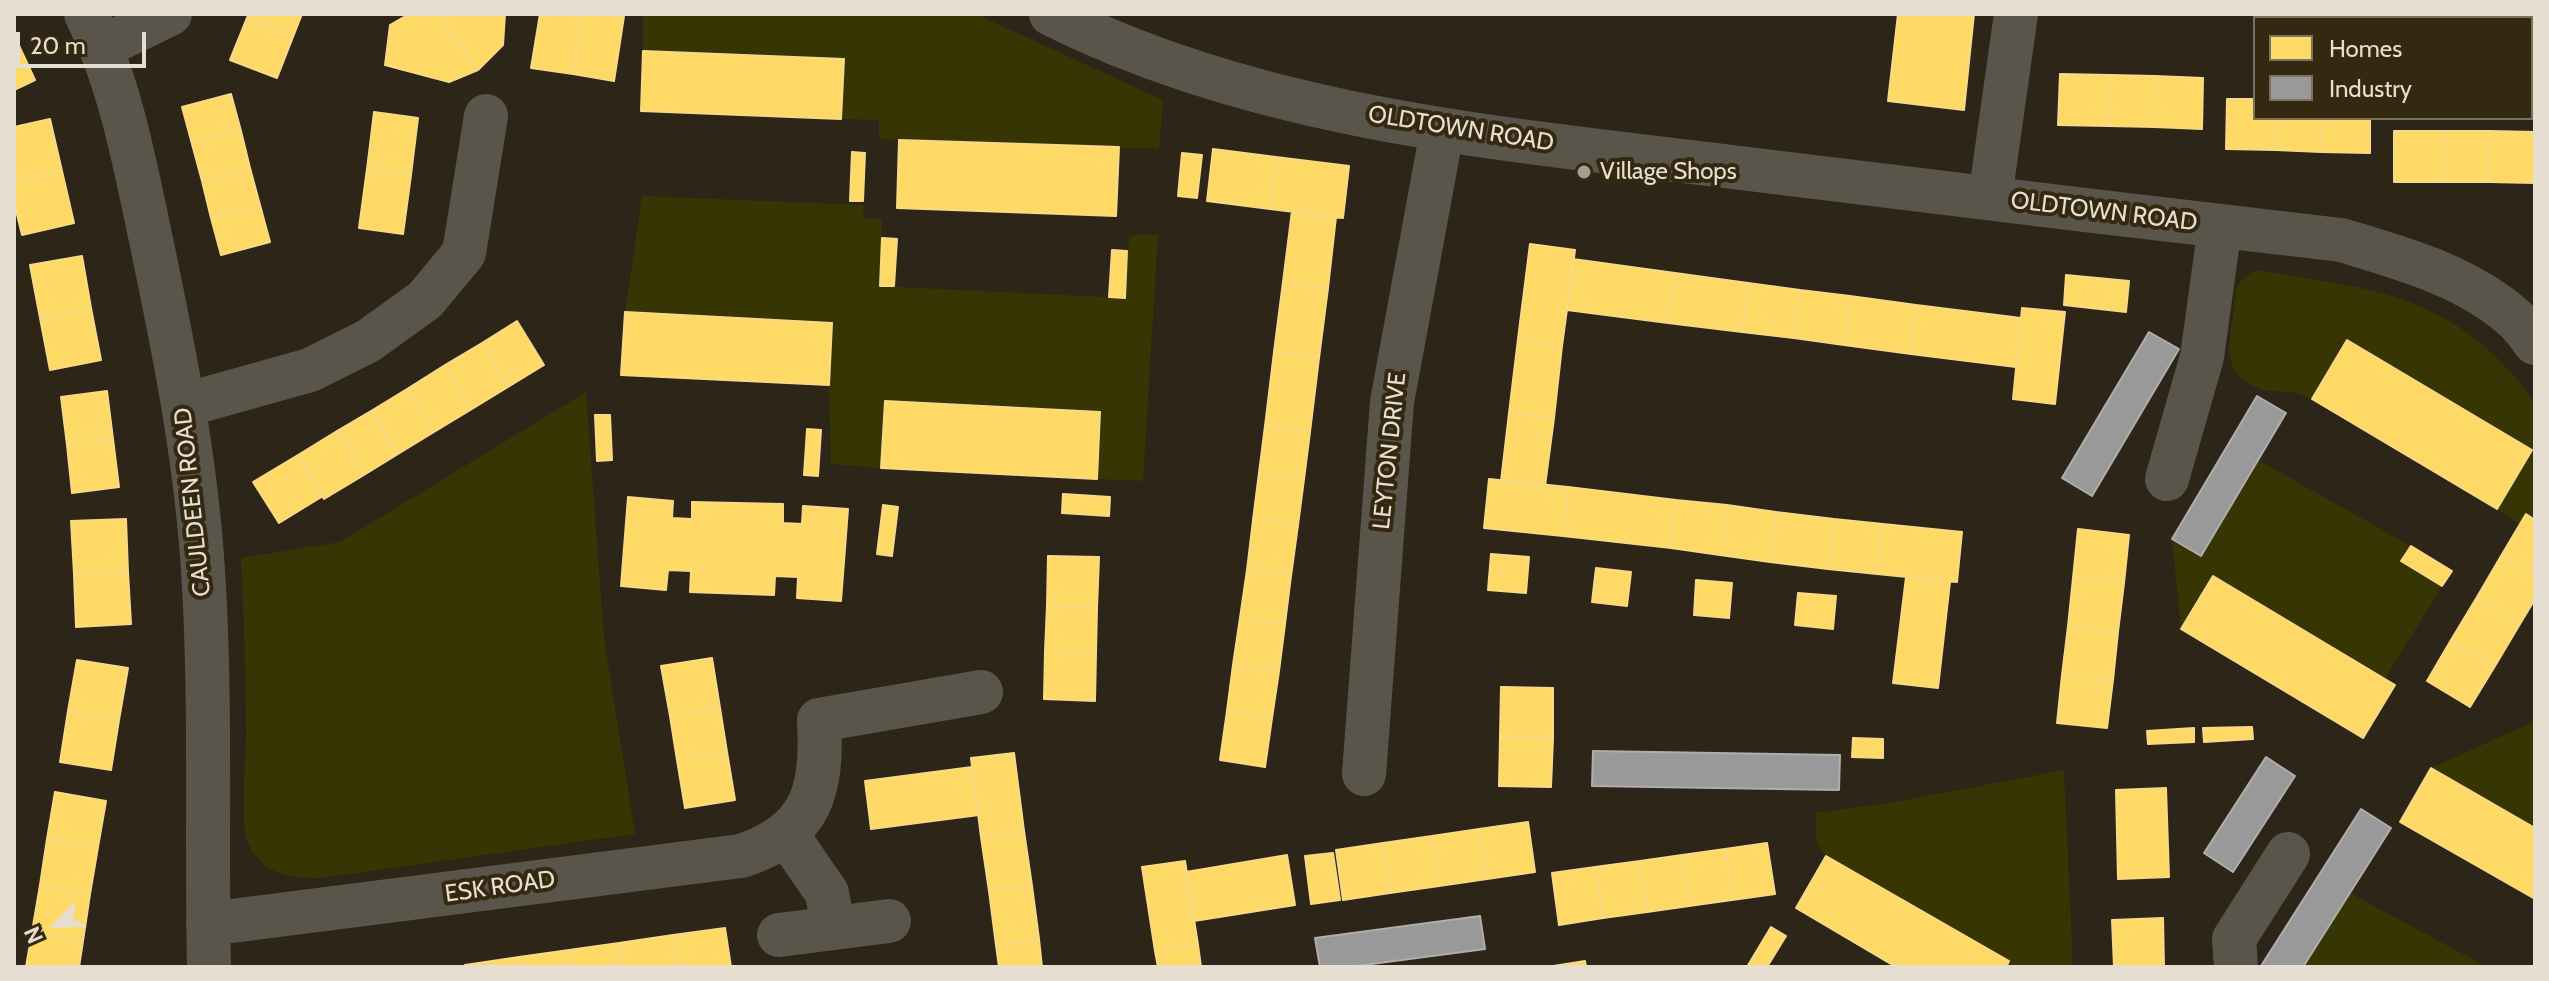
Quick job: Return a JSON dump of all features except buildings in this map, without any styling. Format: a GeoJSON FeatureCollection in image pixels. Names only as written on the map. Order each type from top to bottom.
{"type":"FeatureCollection","features":[{"type":"Feature","properties":{"kind":"street","name":"CAULDEEN ROAD"},"geometry":{"type":"LineString","coordinates":[[170,14],[94,30],[137,174],[185,405],[202,555],[207,692],[209,967]]}},
{"type":"Feature","properties":{"kind":"street","name":"OLDTOWN ROAD"},"geometry":{"type":"LineString","coordinates":[[1051,14],[1099,38],[1158,61],[1245,88],[1442,131],[2341,240],[2406,259],[2529,320]]}},
{"type":"Feature","properties":{"kind":"street"},"geometry":{"type":"LineString","coordinates":[[1990,198],[2016,14]]}},
{"type":"Feature","properties":{"kind":"street"},"geometry":{"type":"LineString","coordinates":[[185,405],[310,370],[368,341],[425,300],[464,253],[486,116]]}},
{"type":"Feature","properties":{"kind":"street","name":"LEYTON DRIVE"},"geometry":{"type":"LineString","coordinates":[[1364,774],[1392,402],[1442,131]]}},
{"type":"Feature","properties":{"kind":"street","name":"OLDTOWN ROAD"},"geometry":{"type":"LineString","coordinates":[[2167,479],[2202,357],[2220,226]]}},
{"type":"Feature","properties":{"kind":"street","name":"ESK ROAD"},"geometry":{"type":"LineString","coordinates":[[208,924],[741,856],[763,849],[787,835],[804,816],[821,757],[819,720],[981,692]]}},
{"type":"Feature","properties":{"kind":"street"},"geometry":{"type":"LineString","coordinates":[[787,835],[827,893],[833,928]]}},
{"type":"Feature","properties":{"kind":"street"},"geometry":{"type":"LineString","coordinates":[[2236,967],[2234,939],[2288,854]]}},
{"type":"Feature","properties":{"kind":"street"},"geometry":{"type":"LineString","coordinates":[[779,935],[889,921]]}},
{"type":"Feature","properties":{"kind":"shaded area"},"geometry":{"type":"Polygon","coordinates":[[[643,14],[976,14],[1163,100],[1159,149],[879,139],[879,120],[841,119],[643,51],[643,14]]]}},
{"type":"Feature","properties":{"kind":"shaded area"},"geometry":{"type":"Polygon","coordinates":[[[642,196],[864,205],[863,218],[882,219],[880,286],[1125,298],[1129,239],[1136,234],[1158,235],[1143,481],[1097,479],[1100,412],[885,401],[881,468],[831,464],[829,385],[832,323],[625,312],[642,196]]]}},
{"type":"Feature","properties":{"kind":"shaded area"},"geometry":{"type":"Polygon","coordinates":[[[2258,270],[2388,295],[2446,319],[2474,337],[2519,381],[2534,404],[2537,440],[2535,514],[2519,524],[2497,509],[2531,449],[2347,340],[2312,399],[2292,392],[2262,389],[2239,375],[2233,367],[2229,349],[2235,295],[2242,280],[2258,270]]]}},
{"type":"Feature","properties":{"kind":"shaded area"},"geometry":{"type":"Polygon","coordinates":[[[586,392],[604,638],[635,834],[321,878],[289,876],[270,869],[249,845],[244,821],[246,691],[241,558],[340,542],[586,392]]]}},
{"type":"Feature","properties":{"kind":"shaded area"},"geometry":{"type":"Polygon","coordinates":[[[2258,460],[2411,546],[2401,561],[2442,586],[2385,679],[2213,576],[2181,629],[2172,539],[2201,556],[2258,460]]]}},
{"type":"Feature","properties":{"kind":"shaded area"},"geometry":{"type":"Polygon","coordinates":[[[2535,721],[2535,828],[2431,768],[2535,721]]]}},
{"type":"Feature","properties":{"kind":"shaded area"},"geometry":{"type":"Polygon","coordinates":[[[2064,770],[2073,967],[2006,967],[2009,961],[1826,856],[1817,841],[1816,813],[1895,802],[2064,770]]]}},
{"type":"Feature","properties":{"kind":"shaded area"},"geometry":{"type":"Polygon","coordinates":[[[2350,893],[2487,967],[2303,967],[2350,893]]]}},
{"type":"Feature","properties":{"kind":"place","name":"Village Shops"},"geometry":{"type":"Point","coordinates":[1584,172]}}]}
